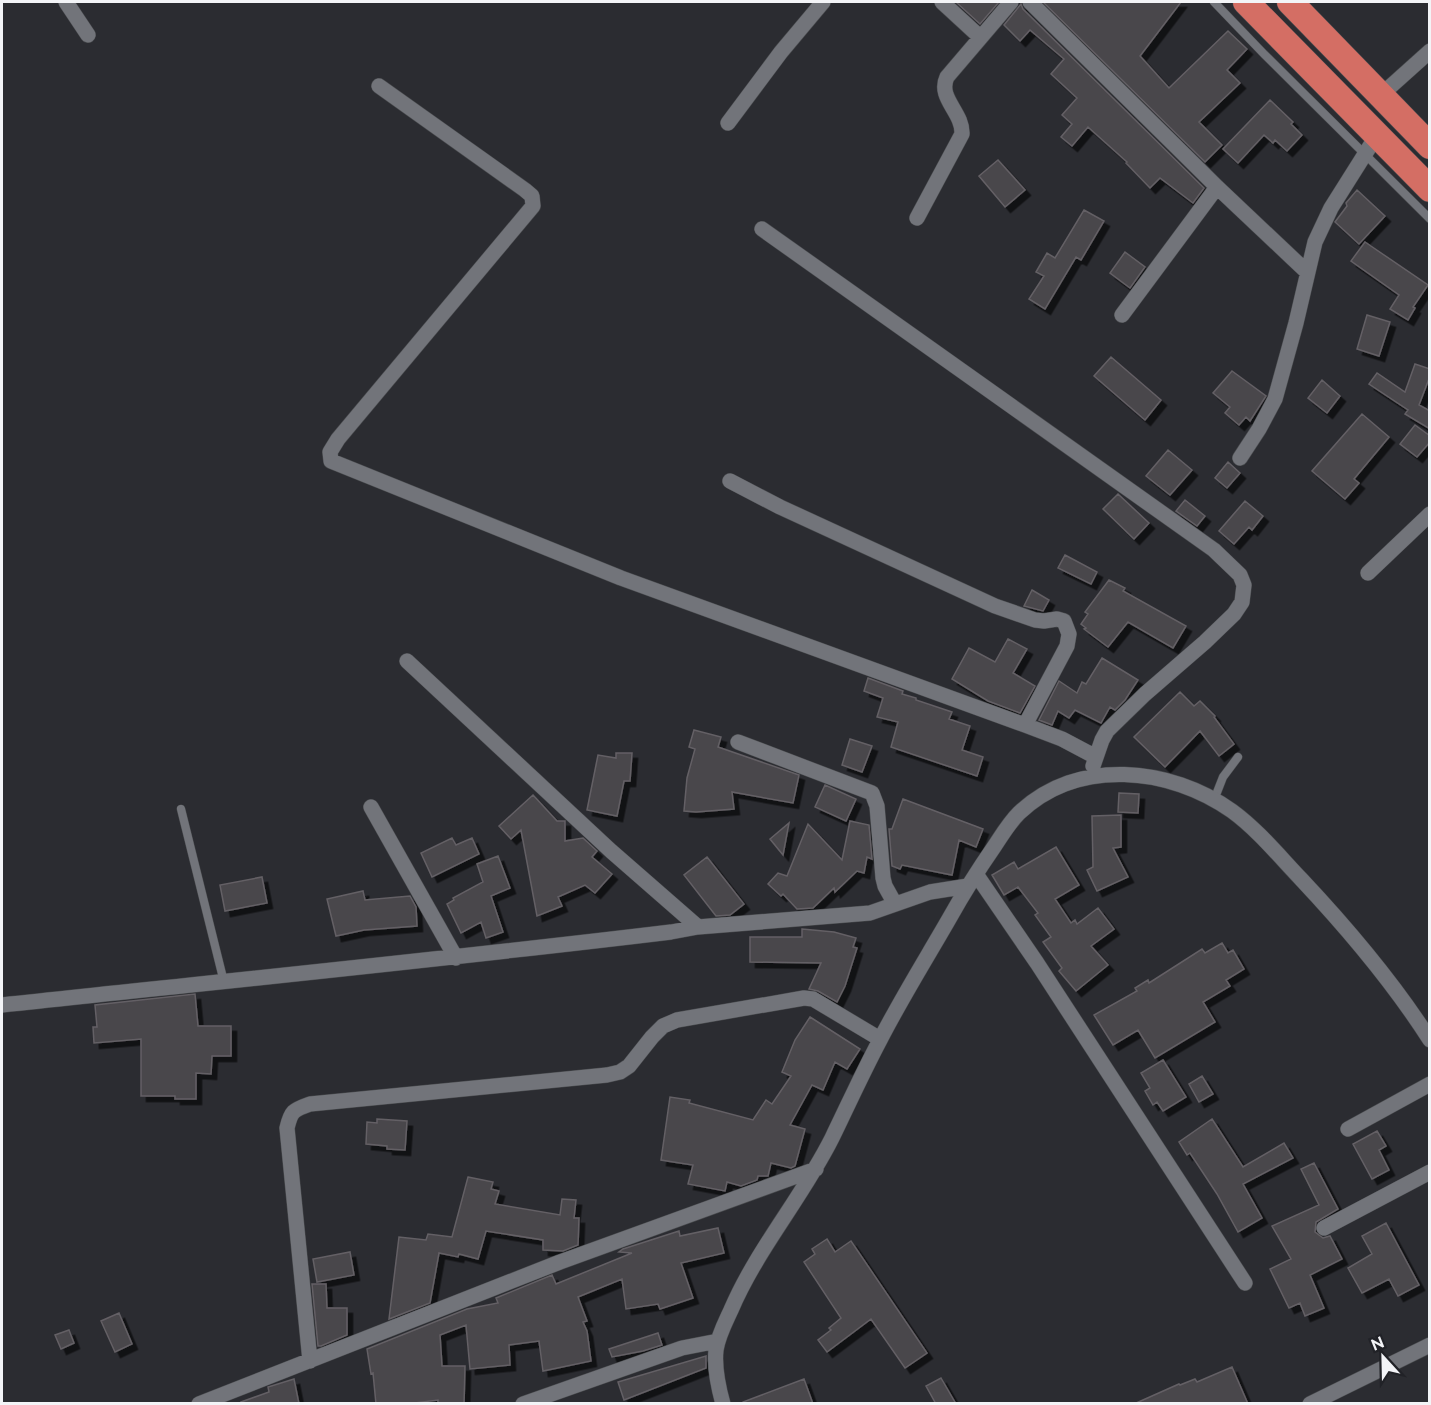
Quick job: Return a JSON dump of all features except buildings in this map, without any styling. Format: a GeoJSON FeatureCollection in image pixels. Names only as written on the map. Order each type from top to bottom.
{"type":"FeatureCollection","features":[{"type":"Feature","properties":{"kind":"highway"},"geometry":{"type":"LineString","coordinates":[[1246,2],[1371,144],[1430,189]]}},
{"type":"Feature","properties":{"kind":"highway"},"geometry":{"type":"LineString","coordinates":[[1290,2],[1430,146]]}},
{"type":"Feature","properties":{"kind":"street"},"geometry":{"type":"LineString","coordinates":[[66,2],[88,35]]}},
{"type":"Feature","properties":{"kind":"street"},"geometry":{"type":"LineString","coordinates":[[728,123],[781,52],[823,2]]}},
{"type":"Feature","properties":{"kind":"street"},"geometry":{"type":"LineString","coordinates":[[942,2],[980,37]]}},
{"type":"Feature","properties":{"kind":"street"},"geometry":{"type":"LineString","coordinates":[[916,218],[963,134],[961,121],[944,93],[946,77],[1011,2]]}},
{"type":"Feature","properties":{"kind":"street"},"geometry":{"type":"LineString","coordinates":[[1030,2],[1217,187],[1307,272]]}},
{"type":"Feature","properties":{"kind":"street"},"geometry":{"type":"LineString","coordinates":[[1381,95],[1430,51]]}},
{"type":"Feature","properties":{"kind":"street"},"geometry":{"type":"LineString","coordinates":[[379,86],[525,190],[532,196],[533,206],[338,440],[330,452],[331,461],[621,578],[1025,725],[1096,757]]}},
{"type":"Feature","properties":{"kind":"street"},"geometry":{"type":"LineString","coordinates":[[1240,458],[1275,399],[1315,242],[1330,208],[1371,144]]}},
{"type":"Feature","properties":{"kind":"street"},"geometry":{"type":"LineString","coordinates":[[1122,315],[1217,187]]}},
{"type":"Feature","properties":{"kind":"street"},"geometry":{"type":"LineString","coordinates":[[762,229],[1214,550],[1240,575],[1244,593],[1242,602],[1234,614],[1121,716],[1102,740],[1090,776]]}},
{"type":"Feature","properties":{"kind":"street"},"geometry":{"type":"LineString","coordinates":[[730,482],[995,606],[1035,620],[1064,621],[1068,626],[1069,634],[1067,646],[1025,725]]}},
{"type":"Feature","properties":{"kind":"street"},"geometry":{"type":"LineString","coordinates":[[1368,573],[1430,514]]}},
{"type":"Feature","properties":{"kind":"street"},"geometry":{"type":"LineString","coordinates":[[407,661],[611,850],[698,927]]}},
{"type":"Feature","properties":{"kind":"street"},"geometry":{"type":"LineString","coordinates":[[738,742],[872,793],[877,806],[885,886],[895,904]]}},
{"type":"Feature","properties":{"kind":"street"},"geometry":{"type":"LineString","coordinates":[[723,1404],[715,1365],[718,1341],[743,1282],[816,1169],[880,1039],[972,880],[1007,828],[1020,813],[1043,795],[1073,780],[1090,776],[1139,774],[1201,792],[1214,800],[1232,812],[1266,842],[1342,923],[1371,958],[1430,1040]]}},
{"type":"Feature","properties":{"kind":"street"},"geometry":{"type":"LineString","coordinates":[[371,807],[456,958]]}},
{"type":"Feature","properties":{"kind":"street"},"geometry":{"type":"LineString","coordinates":[[2,1005],[456,958],[698,927],[802,917],[848,916],[870,913],[972,880]]}},
{"type":"Feature","properties":{"kind":"street"},"geometry":{"type":"LineString","coordinates":[[972,880],[1063,1003],[1245,1283]]}},
{"type":"Feature","properties":{"kind":"street"},"geometry":{"type":"LineString","coordinates":[[310,1361],[287,1128],[290,1115],[296,1109],[310,1104],[607,1075],[620,1072],[629,1065],[663,1026],[677,1020],[804,998],[813,999],[880,1039]]}},
{"type":"Feature","properties":{"kind":"street"},"geometry":{"type":"LineString","coordinates":[[1348,1129],[1430,1084]]}},
{"type":"Feature","properties":{"kind":"street"},"geometry":{"type":"LineString","coordinates":[[199,1404],[560,1262],[816,1169]]}},
{"type":"Feature","properties":{"kind":"street"},"geometry":{"type":"LineString","coordinates":[[1324,1228],[1430,1172]]}},
{"type":"Feature","properties":{"kind":"street"},"geometry":{"type":"LineString","coordinates":[[523,1404],[682,1348],[718,1341]]}},
{"type":"Feature","properties":{"kind":"street"},"geometry":{"type":"LineString","coordinates":[[1310,1404],[1430,1345]]}},
{"type":"Feature","properties":{"kind":"lane"},"geometry":{"type":"LineString","coordinates":[[1214,2],[1263,54],[1371,144],[1430,219]]}},
{"type":"Feature","properties":{"kind":"lane"},"geometry":{"type":"LineString","coordinates":[[1214,800],[1223,777],[1238,757]]}},
{"type":"Feature","properties":{"kind":"lane"},"geometry":{"type":"LineString","coordinates":[[182,809],[224,982]]}}]}
